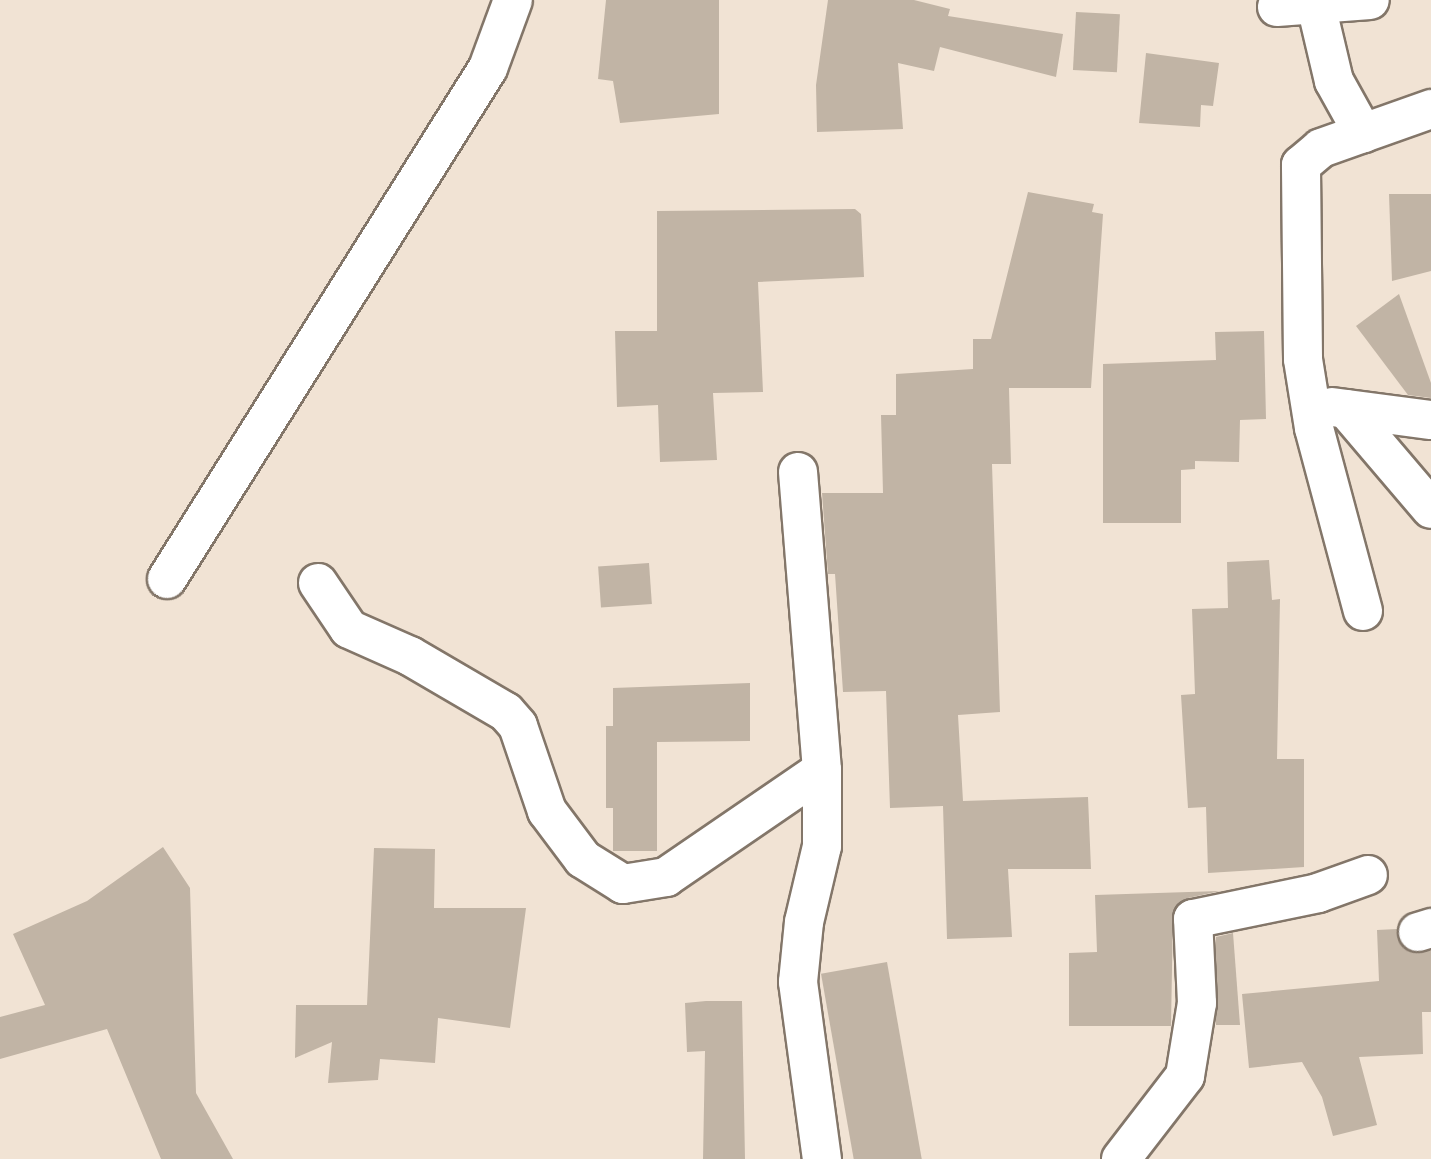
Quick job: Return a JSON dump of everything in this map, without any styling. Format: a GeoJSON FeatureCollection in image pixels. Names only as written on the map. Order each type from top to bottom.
{"type":"FeatureCollection","features":[{"type":"Feature","properties":{"kind":"street"},"geometry":{"type":"LineString","coordinates":[[167,579],[488,68],[513,0]]}},
{"type":"Feature","properties":{"kind":"street"},"geometry":{"type":"LineString","coordinates":[[1277,7],[1370,0]]}},
{"type":"Feature","properties":{"kind":"street"},"geometry":{"type":"LineString","coordinates":[[1316,5],[1334,81],[1363,133]]}},
{"type":"Feature","properties":{"kind":"street"},"geometry":{"type":"LineString","coordinates":[[1431,108],[1321,148],[1301,164],[1303,359],[1328,406],[1431,509]]}},
{"type":"Feature","properties":{"kind":"street"},"geometry":{"type":"LineString","coordinates":[[1328,406],[1431,420]]}},
{"type":"Feature","properties":{"kind":"street"},"geometry":{"type":"LineString","coordinates":[[1328,406],[1363,611]]}},
{"type":"Feature","properties":{"kind":"street"},"geometry":{"type":"LineString","coordinates":[[798,472],[822,770],[822,846],[804,922],[798,982],[822,1159]]}},
{"type":"Feature","properties":{"kind":"street"},"geometry":{"type":"LineString","coordinates":[[318,583],[349,629],[410,656],[506,712],[517,726],[547,811],[583,859],[623,884],[666,877],[822,770]]}},
{"type":"Feature","properties":{"kind":"street"},"geometry":{"type":"LineString","coordinates":[[1126,1156],[1185,1076],[1197,1003],[1193,919],[1318,893],[1368,875]]}},
{"type":"Feature","properties":{"kind":"building"},"geometry":{"type":"Polygon","coordinates":[[[606,0],[719,0],[719,114],[620,123],[613,81],[598,79],[606,0]]]}},
{"type":"Feature","properties":{"kind":"building"},"geometry":{"type":"Polygon","coordinates":[[[828,0],[914,0],[950,9],[948,16],[1063,34],[1056,77],[940,47],[934,71],[898,63],[903,129],[817,132],[816,85],[828,0]]]}},
{"type":"Feature","properties":{"kind":"building"},"geometry":{"type":"Polygon","coordinates":[[[1076,12],[1120,14],[1117,72],[1073,70],[1076,12]]]}},
{"type":"Feature","properties":{"kind":"building"},"geometry":{"type":"Polygon","coordinates":[[[1146,53],[1219,63],[1213,106],[1201,105],[1200,127],[1139,123],[1146,53]]]}},
{"type":"Feature","properties":{"kind":"building"},"geometry":{"type":"Polygon","coordinates":[[[1028,192],[1094,204],[1092,212],[1103,214],[1091,388],[1009,388],[1011,464],[992,464],[1000,712],[958,715],[963,801],[1088,797],[1091,869],[1008,869],[1012,937],[947,939],[943,806],[890,808],[886,691],[843,692],[835,574],[828,574],[822,493],[883,493],[881,415],[896,415],[896,374],[973,369],[973,339],[991,339],[1028,192]]]}},
{"type":"Feature","properties":{"kind":"building"},"geometry":{"type":"Polygon","coordinates":[[[1389,194],[1431,194],[1431,271],[1392,281],[1389,194]]]}},
{"type":"Feature","properties":{"kind":"building"},"geometry":{"type":"Polygon","coordinates":[[[855,209],[861,214],[864,277],[758,282],[763,392],[713,393],[717,460],[660,462],[658,405],[617,407],[615,331],[657,331],[657,211],[855,209]]]}},
{"type":"Feature","properties":{"kind":"building"},"geometry":{"type":"Polygon","coordinates":[[[1399,294],[1431,383],[1431,398],[1408,395],[1356,326],[1399,294]]]}},
{"type":"Feature","properties":{"kind":"building"},"geometry":{"type":"Polygon","coordinates":[[[1264,331],[1266,419],[1240,420],[1239,462],[1195,461],[1195,469],[1181,470],[1181,523],[1103,523],[1103,364],[1216,360],[1215,332],[1264,331]]]}},
{"type":"Feature","properties":{"kind":"building"},"geometry":{"type":"Polygon","coordinates":[[[1269,560],[1272,600],[1280,599],[1277,759],[1304,759],[1304,867],[1208,873],[1206,807],[1188,808],[1181,695],[1195,694],[1192,609],[1228,608],[1227,562],[1269,560]]]}},
{"type":"Feature","properties":{"kind":"building"},"geometry":{"type":"Polygon","coordinates":[[[649,563],[652,604],[601,607],[598,567],[649,563]]]}},
{"type":"Feature","properties":{"kind":"building"},"geometry":{"type":"Polygon","coordinates":[[[750,683],[750,741],[657,742],[657,851],[613,851],[613,808],[606,808],[606,726],[613,726],[613,688],[750,683]]]}},
{"type":"Feature","properties":{"kind":"building"},"geometry":{"type":"Polygon","coordinates":[[[163,847],[190,888],[196,1093],[233,1159],[161,1159],[107,1029],[0,1059],[0,1017],[45,1005],[13,934],[87,901],[163,847]]]}},
{"type":"Feature","properties":{"kind":"building"},"geometry":{"type":"Polygon","coordinates":[[[374,848],[435,849],[434,908],[526,908],[510,1028],[438,1018],[435,1063],[380,1059],[378,1080],[328,1083],[332,1042],[295,1058],[296,1005],[367,1005],[374,848]]]}},
{"type":"Feature","properties":{"kind":"building"},"geometry":{"type":"Polygon","coordinates":[[[1220,891],[1188,898],[1173,911],[1171,1026],[1069,1026],[1069,953],[1097,952],[1095,895],[1220,891]]]}},
{"type":"Feature","properties":{"kind":"building"},"geometry":{"type":"Polygon","coordinates":[[[1397,929],[1404,948],[1431,951],[1431,1012],[1422,1012],[1423,1054],[1359,1057],[1377,1125],[1333,1136],[1322,1097],[1302,1062],[1249,1068],[1242,994],[1379,981],[1377,930],[1397,929]]]}},
{"type":"Feature","properties":{"kind":"building"},"geometry":{"type":"Polygon","coordinates":[[[1233,933],[1240,1025],[1216,1025],[1216,937],[1233,933]]]}},
{"type":"Feature","properties":{"kind":"building"},"geometry":{"type":"Polygon","coordinates":[[[887,962],[922,1159],[854,1159],[821,974],[887,962]]]}},
{"type":"Feature","properties":{"kind":"building"},"geometry":{"type":"Polygon","coordinates":[[[742,1001],[745,1159],[703,1159],[705,1051],[687,1052],[685,1003],[742,1001]]]}}]}
